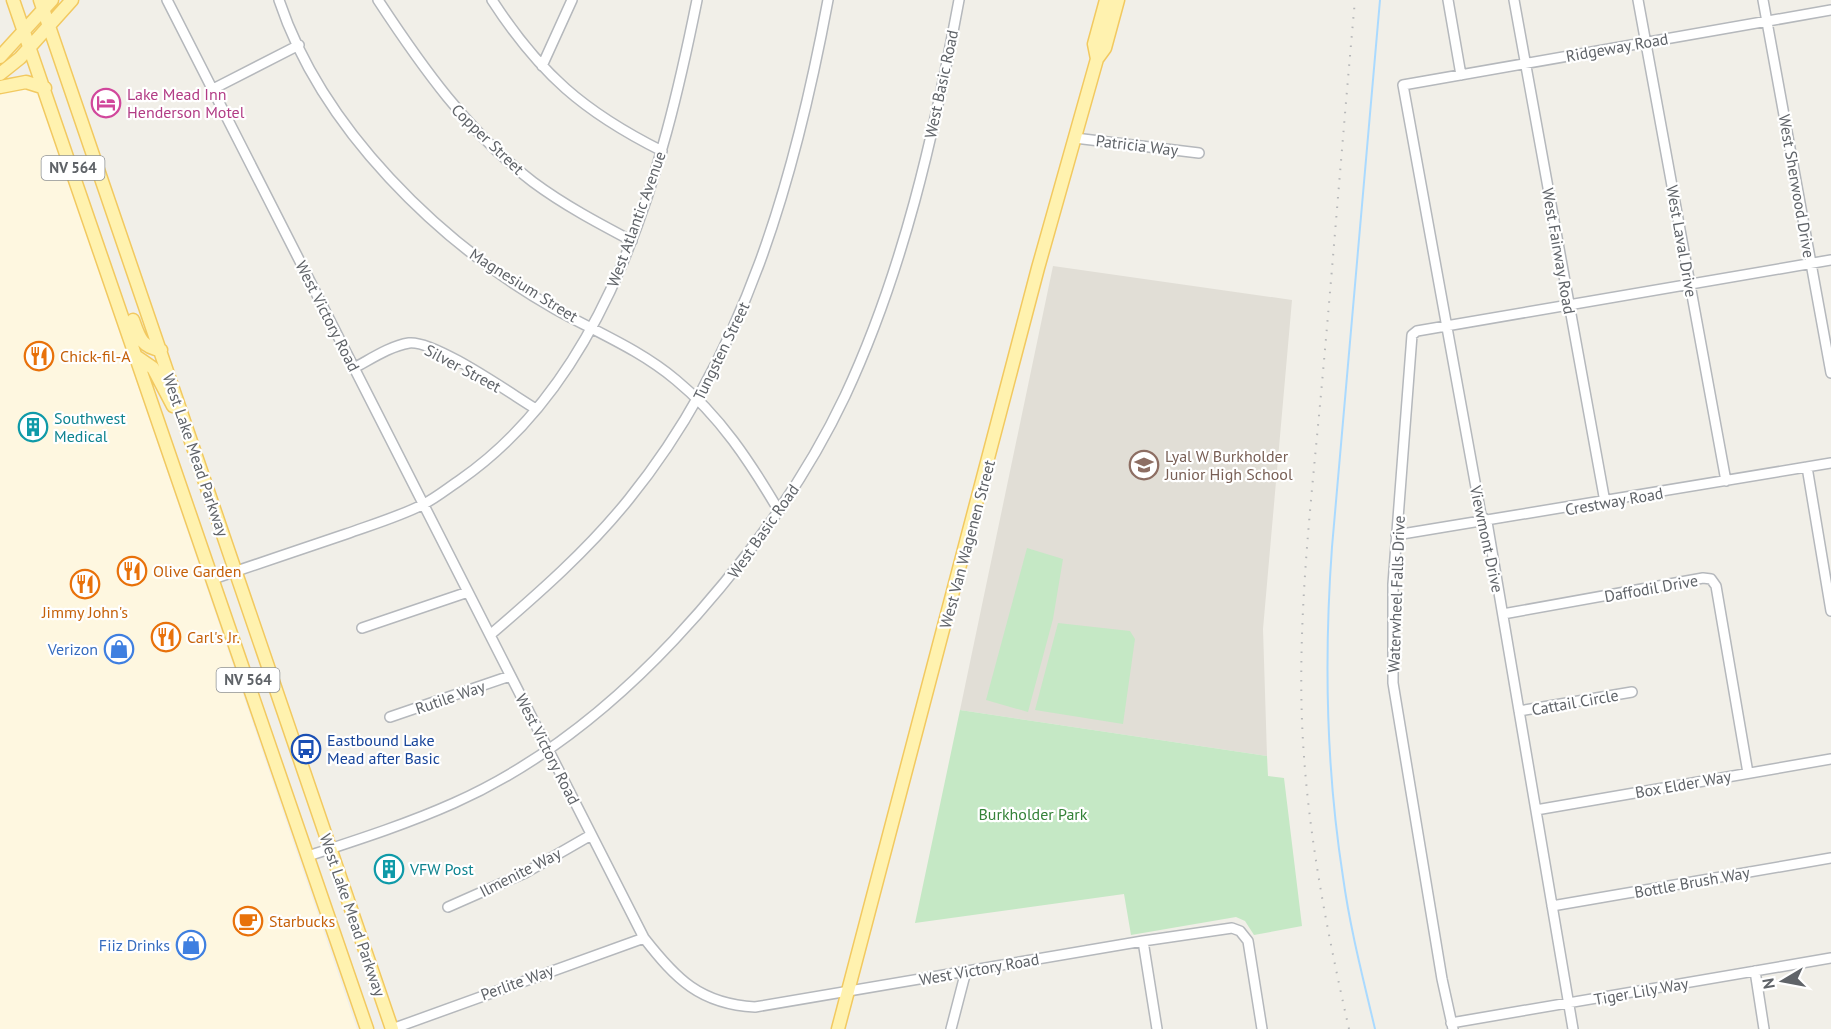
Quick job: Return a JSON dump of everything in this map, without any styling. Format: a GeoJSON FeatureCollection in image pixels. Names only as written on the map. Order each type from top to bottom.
{"type":"FeatureCollection","features":[{"type":"Feature","properties":{"kind":"main road","name":"NV 564"},"geometry":{"type":"LineString","coordinates":[[13,0],[31,38]]}},
{"type":"Feature","properties":{"kind":"main road"},"geometry":{"type":"LineString","coordinates":[[0,74],[31,38],[44,12],[72,0]]}},
{"type":"Feature","properties":{"kind":"main road","name":"West Van Wagenen Street"},"geometry":{"type":"LineString","coordinates":[[1097,59],[1094,44],[1106,0]]}},
{"type":"Feature","properties":{"kind":"main road","name":"West Van Wagenen Street"},"geometry":{"type":"LineString","coordinates":[[838,1029],[1038,268],[1097,59],[1105,48],[1118,0]]}},
{"type":"Feature","properties":{"kind":"main road","name":"West Lake Mead Parkway"},"geometry":{"type":"LineString","coordinates":[[44,12],[392,1029]]}},
{"type":"Feature","properties":{"kind":"main road"},"geometry":{"type":"LineString","coordinates":[[0,57],[31,38]]}},
{"type":"Feature","properties":{"kind":"main road","name":"West Lake Mead Parkway"},"geometry":{"type":"LineString","coordinates":[[31,38],[45,87],[367,1029]]}},
{"type":"Feature","properties":{"kind":"main road"},"geometry":{"type":"LineString","coordinates":[[0,87],[26,82],[45,87]]}},
{"type":"Feature","properties":{"kind":"main road"},"geometry":{"type":"LineString","coordinates":[[111,280],[124,295],[141,343],[150,349],[161,350]]}},
{"type":"Feature","properties":{"kind":"main road"},"geometry":{"type":"LineString","coordinates":[[137,357],[153,368],[192,442]]}},
{"type":"Feature","properties":{"kind":"street","name":"West Victory Road"},"geometry":{"type":"LineString","coordinates":[[167,0],[644,938],[670,972],[689,987],[725,1004],[755,1007],[1232,928],[1240,931],[1248,941],[1262,1029]]}},
{"type":"Feature","properties":{"kind":"street","name":"Magnesium Street"},"geometry":{"type":"LineString","coordinates":[[279,0],[319,82],[349,127],[379,166],[420,210],[489,267],[555,309],[652,362],[698,400],[750,462],[779,511]]}},
{"type":"Feature","properties":{"kind":"street","name":"Copper Street"},"geometry":{"type":"LineString","coordinates":[[378,0],[439,89],[507,160],[573,209],[632,241]]}},
{"type":"Feature","properties":{"kind":"street"},"geometry":{"type":"LineString","coordinates":[[492,0],[542,66],[592,112],[662,151]]}},
{"type":"Feature","properties":{"kind":"street"},"geometry":{"type":"LineString","coordinates":[[542,66],[572,0]]}},
{"type":"Feature","properties":{"kind":"street","name":"West Atlantic Avenue"},"geometry":{"type":"LineString","coordinates":[[213,579],[423,505],[475,469],[512,437],[536,409],[591,327],[632,241],[662,151],[683,71],[697,0]]}},
{"type":"Feature","properties":{"kind":"street","name":"Tungsten Street"},"geometry":{"type":"LineString","coordinates":[[490,635],[555,579],[597,537],[650,471],[698,400],[723,352],[754,283],[784,193],[808,102],[828,0]]}},
{"type":"Feature","properties":{"kind":"street","name":"West Basic Road"},"geometry":{"type":"LineString","coordinates":[[308,856],[454,803],[548,749],[605,706],[655,660],[718,593],[779,511],[805,470],[844,398],[875,326],[916,193],[943,87],[959,0]]}},
{"type":"Feature","properties":{"kind":"street"},"geometry":{"type":"LineString","coordinates":[[1448,0],[1461,75]]}},
{"type":"Feature","properties":{"kind":"street","name":"West Fairway Road"},"geometry":{"type":"LineString","coordinates":[[1514,0],[1605,502]]}},
{"type":"Feature","properties":{"kind":"street","name":"West Laval Drive"},"geometry":{"type":"LineString","coordinates":[[1638,0],[1726,481]]}},
{"type":"Feature","properties":{"kind":"street","name":"West Sherwood Drive"},"geometry":{"type":"LineString","coordinates":[[1763,0],[1831,373]]}},
{"type":"Feature","properties":{"kind":"street","name":"Ridgeway Road"},"geometry":{"type":"LineString","coordinates":[[1403,85],[1831,10]]}},
{"type":"Feature","properties":{"kind":"street"},"geometry":{"type":"LineString","coordinates":[[213,89],[299,45]]}},
{"type":"Feature","properties":{"kind":"street","name":"Viewmont Drive"},"geometry":{"type":"LineString","coordinates":[[1403,85],[1481,515],[1487,522],[1574,1029]]}},
{"type":"Feature","properties":{"kind":"street","name":"Patricia Way"},"geometry":{"type":"LineString","coordinates":[[1075,138],[1199,153]]}},
{"type":"Feature","properties":{"kind":"street"},"geometry":{"type":"LineString","coordinates":[[1447,327],[1831,260]]}},
{"type":"Feature","properties":{"kind":"street","name":"Waterwheel Falls Drive"},"geometry":{"type":"LineString","coordinates":[[1447,327],[1417,331],[1412,335],[1391,627],[1394,693],[1452,1026]]}},
{"type":"Feature","properties":{"kind":"street","name":"Silver Street"},"geometry":{"type":"LineString","coordinates":[[354,368],[393,348],[415,343],[444,353],[536,409]]}},
{"type":"Feature","properties":{"kind":"street","name":"Crestway Road"},"geometry":{"type":"LineString","coordinates":[[1396,535],[1487,522],[1831,463]]}},
{"type":"Feature","properties":{"kind":"street"},"geometry":{"type":"LineString","coordinates":[[1807,467],[1831,611]]}},
{"type":"Feature","properties":{"kind":"street","name":"Daffodil Drive"},"geometry":{"type":"LineString","coordinates":[[1503,614],[1703,578],[1711,579],[1716,586],[1748,773]]}},
{"type":"Feature","properties":{"kind":"street"},"geometry":{"type":"LineString","coordinates":[[362,628],[468,592]]}},
{"type":"Feature","properties":{"kind":"street","name":"Rutile Way"},"geometry":{"type":"LineString","coordinates":[[390,717],[510,676]]}},
{"type":"Feature","properties":{"kind":"street","name":"Cattail Circle"},"geometry":{"type":"LineString","coordinates":[[1519,711],[1632,692]]}},
{"type":"Feature","properties":{"kind":"street","name":"Box Elder Way"},"geometry":{"type":"LineString","coordinates":[[1536,810],[1831,759]]}},
{"type":"Feature","properties":{"kind":"street","name":"Ilmenite Way"},"geometry":{"type":"LineString","coordinates":[[448,907],[525,873],[591,835]]}},
{"type":"Feature","properties":{"kind":"street","name":"Bottle Brush Way"},"geometry":{"type":"LineString","coordinates":[[1552,906],[1831,858]]}},
{"type":"Feature","properties":{"kind":"street","name":"Perlite Way"},"geometry":{"type":"LineString","coordinates":[[392,1029],[513,983],[644,938]]}},
{"type":"Feature","properties":{"kind":"street"},"geometry":{"type":"LineString","coordinates":[[1143,941],[1157,1029]]}},
{"type":"Feature","properties":{"kind":"street","name":"Tiger Lily Way"},"geometry":{"type":"LineString","coordinates":[[1452,1026],[1569,1003],[1831,958]]}},
{"type":"Feature","properties":{"kind":"street"},"geometry":{"type":"LineString","coordinates":[[951,1029],[966,971]]}},
{"type":"Feature","properties":{"kind":"street"},"geometry":{"type":"LineString","coordinates":[[1755,971],[1764,1029]]}},
{"type":"Feature","properties":{"kind":"shaded area"},"geometry":{"type":"Polygon","coordinates":[[[23,85],[38,92],[357,1029],[0,1029],[0,89],[23,85]]]}},
{"type":"Feature","properties":{"kind":"shaded area","name":"Lyal W Burkholder Junior High School"},"geometry":{"type":"Polygon","coordinates":[[[1053,266],[1292,300],[1263,629],[1267,756],[960,710],[1053,266]]]}},
{"type":"Feature","properties":{"kind":"green space"},"geometry":{"type":"Polygon","coordinates":[[[1027,548],[1063,559],[1053,619],[1028,712],[986,700],[1027,548]]]}},
{"type":"Feature","properties":{"kind":"green space"},"geometry":{"type":"Polygon","coordinates":[[[1058,623],[1130,631],[1135,639],[1123,724],[1035,710],[1058,623]]]}},
{"type":"Feature","properties":{"kind":"green space","name":"Burkholder Park"},"geometry":{"type":"Polygon","coordinates":[[[960,710],[1267,756],[1268,776],[1284,778],[1302,926],[1254,935],[1245,921],[1236,917],[1131,935],[1124,894],[915,923],[960,710]]]}},
{"type":"Feature","properties":{"kind":"waterway"},"geometry":{"type":"LineString","coordinates":[[1375,1029],[1349,915],[1337,836],[1330,754],[1327,671],[1332,547],[1380,0]]}},
{"type":"Feature","properties":{"kind":"railway"},"geometry":{"type":"LineString","coordinates":[[1349,1029],[1325,914],[1313,837],[1304,760],[1301,680],[1306,557],[1355,0]]}},
{"type":"Feature","properties":{"kind":"place","name":"Lake Mead Inn Henderson Motel"},"geometry":{"type":"Point","coordinates":[106,103]}},
{"type":"Feature","properties":{"kind":"place","name":"Chick-fil-A"},"geometry":{"type":"Point","coordinates":[39,356]}},
{"type":"Feature","properties":{"kind":"place","name":"Southwest Medical"},"geometry":{"type":"Point","coordinates":[33,427]}},
{"type":"Feature","properties":{"kind":"place","name":"Lyal W Burkholder Junior High School"},"geometry":{"type":"Point","coordinates":[1144,465]}},
{"type":"Feature","properties":{"kind":"place","name":"Olive Garden"},"geometry":{"type":"Point","coordinates":[132,571]}},
{"type":"Feature","properties":{"kind":"place","name":"Jimmy John's"},"geometry":{"type":"Point","coordinates":[85,584]}},
{"type":"Feature","properties":{"kind":"place","name":"Carl's Jr."},"geometry":{"type":"Point","coordinates":[166,637]}},
{"type":"Feature","properties":{"kind":"place","name":"Verizon"},"geometry":{"type":"Point","coordinates":[119,649]}},
{"type":"Feature","properties":{"kind":"place","name":"Eastbound Lake Mead after Basic"},"geometry":{"type":"Point","coordinates":[306,749]}},
{"type":"Feature","properties":{"kind":"place","name":"VFW Post"},"geometry":{"type":"Point","coordinates":[389,869]}},
{"type":"Feature","properties":{"kind":"place","name":"Starbucks"},"geometry":{"type":"Point","coordinates":[248,921]}},
{"type":"Feature","properties":{"kind":"place","name":"Fiiz Drinks"},"geometry":{"type":"Point","coordinates":[191,945]}}]}
